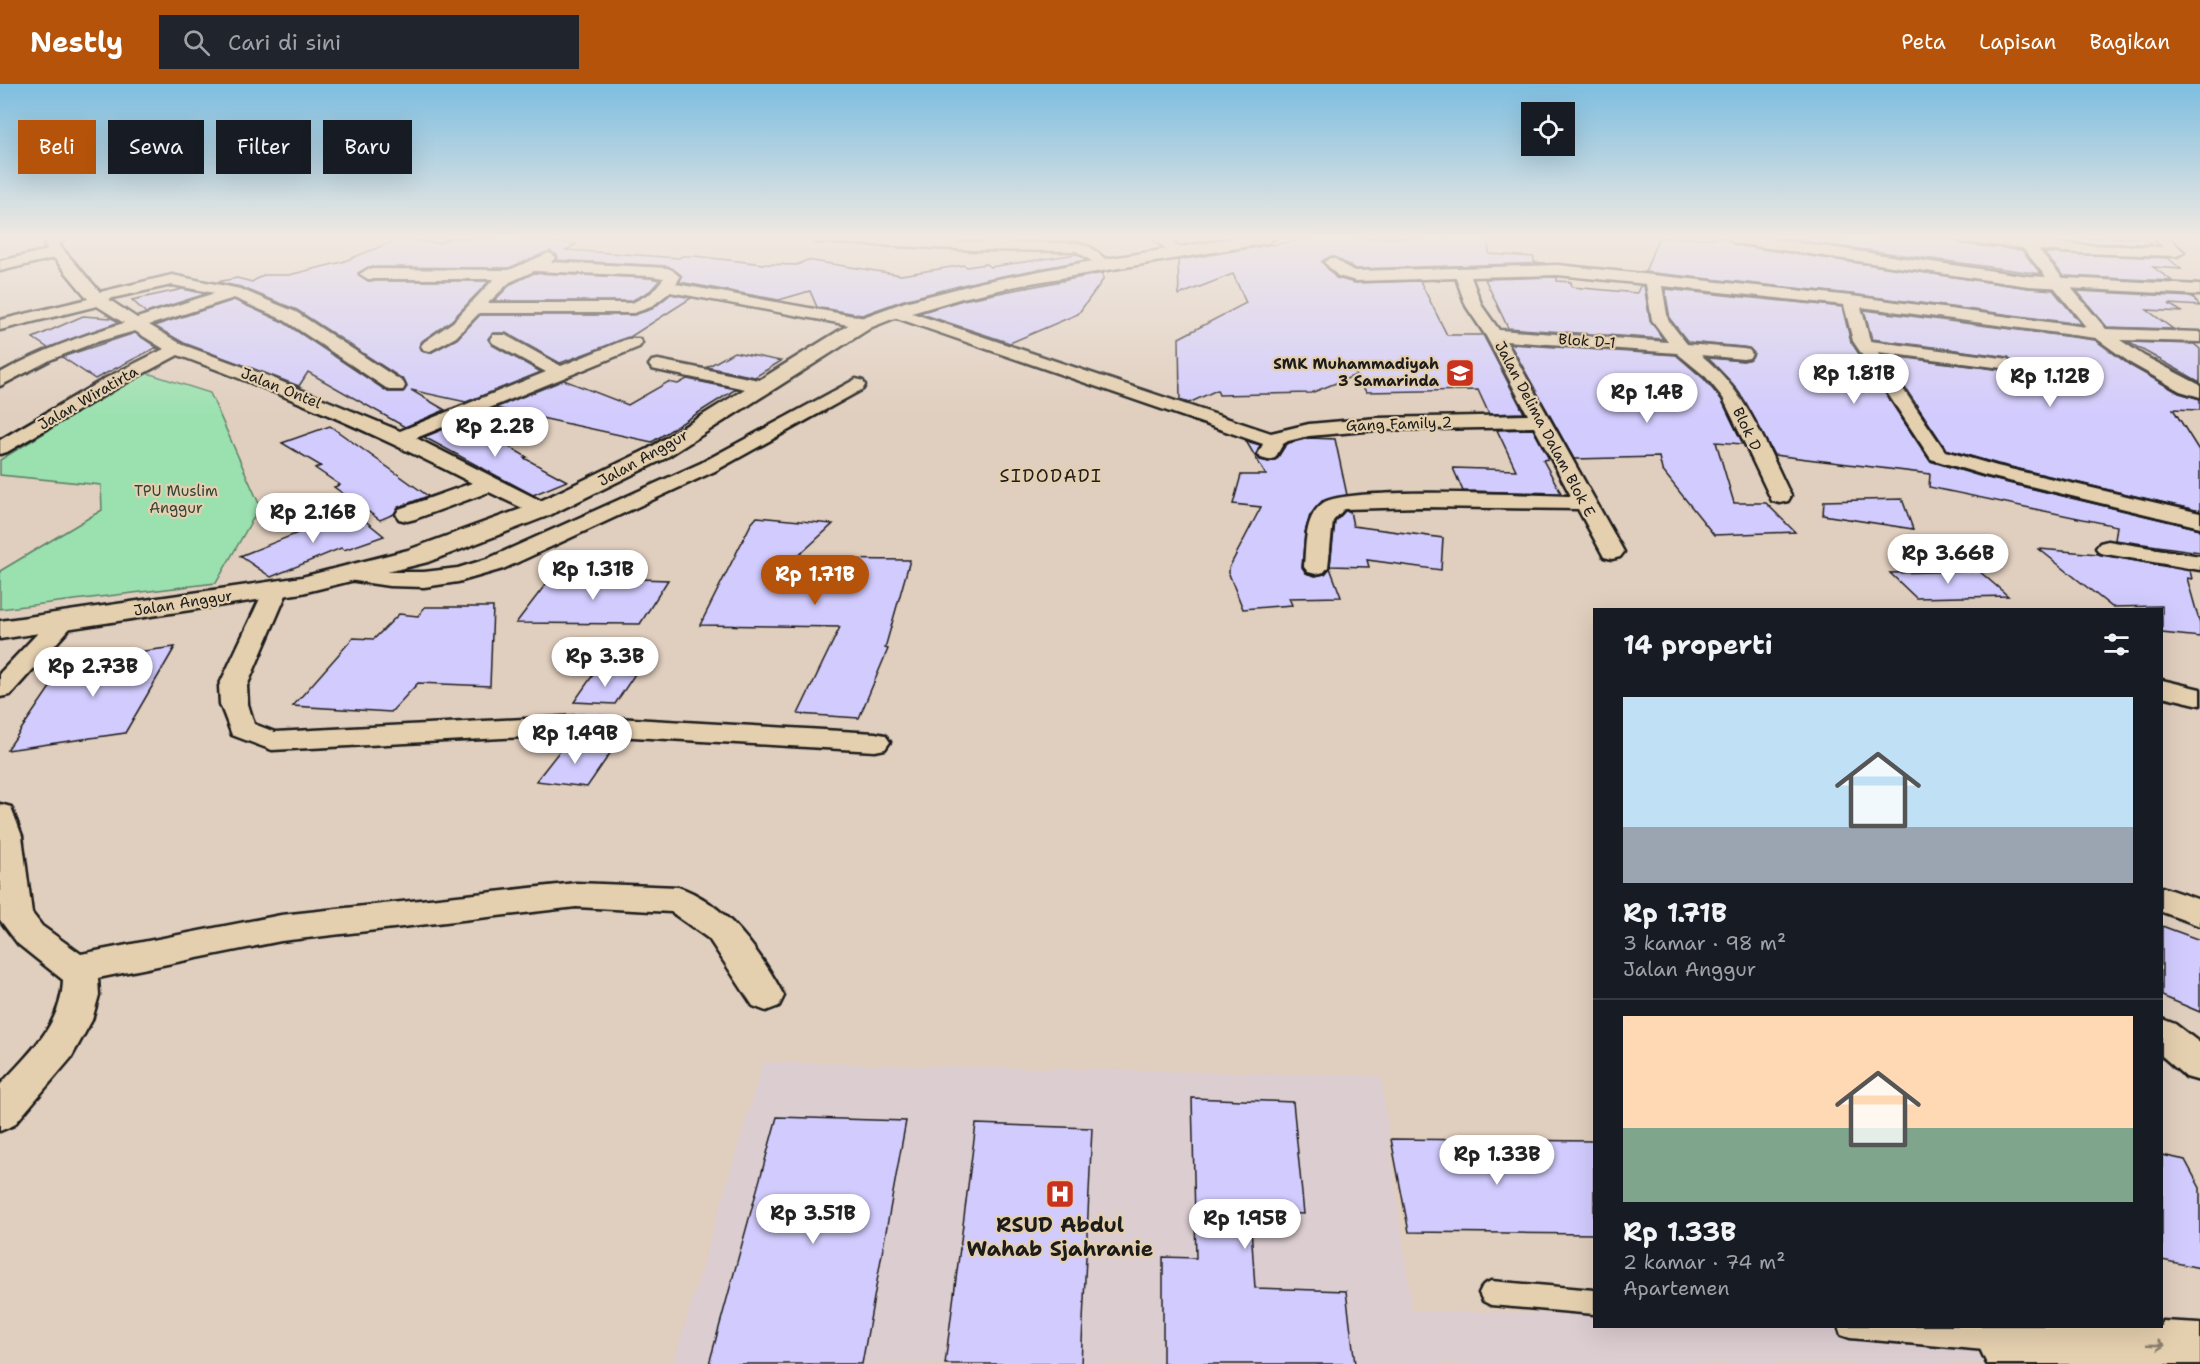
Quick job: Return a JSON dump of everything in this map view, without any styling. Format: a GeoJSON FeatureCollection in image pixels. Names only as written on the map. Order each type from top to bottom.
{"type":"FeatureCollection","features":[{"type":"Feature","properties":{"kind":"street"},"geometry":{"type":"LineString","coordinates":[[0,326],[103,298]]}},
{"type":"Feature","properties":{"kind":"street"},"geometry":{"type":"LineString","coordinates":[[0,380],[46,355],[90,338],[216,298]]}},
{"type":"Feature","properties":{"kind":"street"},"geometry":{"type":"LineString","coordinates":[[247,298],[290,316],[396,386]]}},
{"type":"Feature","properties":{"kind":"street"},"geometry":{"type":"LineString","coordinates":[[430,346],[445,337],[486,298]]}},
{"type":"Feature","properties":{"kind":"street"},"geometry":{"type":"LineString","coordinates":[[477,308],[630,309],[643,305],[653,298]]}},
{"type":"Feature","properties":{"kind":"street"},"geometry":{"type":"LineString","coordinates":[[724,298],[865,324]]}},
{"type":"Feature","properties":{"kind":"street","name":"Jalan Anggur"},"geometry":{"type":"LineString","coordinates":[[0,630],[277,588],[351,574],[418,556],[541,510],[656,454],[865,324],[894,312],[942,298]]}},
{"type":"Feature","properties":{"kind":"street","name":"Jalan Delima Dalam Blok E"},"geometry":{"type":"LineString","coordinates":[[1470,298],[1480,317],[1494,335],[1612,552]]}},
{"type":"Feature","properties":{"kind":"street","name":"Blok D"},"geometry":{"type":"LineString","coordinates":[[1656,298],[1660,320],[1681,348],[1712,374],[1732,397],[1780,496]]}},
{"type":"Feature","properties":{"kind":"street"},"geometry":{"type":"LineString","coordinates":[[1822,298],[2102,334],[2200,338]]}},
{"type":"Feature","properties":{"kind":"street"},"geometry":{"type":"LineString","coordinates":[[2070,298],[2102,334],[2138,360],[2187,387],[2200,391]]}},
{"type":"Feature","properties":{"kind":"street","name":"Jalan Ontel"},"geometry":{"type":"LineString","coordinates":[[98,299],[177,349],[257,378],[400,438],[541,510]]}},
{"type":"Feature","properties":{"kind":"street"},"geometry":{"type":"LineString","coordinates":[[1851,301],[1865,345],[1935,453],[1991,471],[2200,520]]}},
{"type":"Feature","properties":{"kind":"street","name":"Gang Family 2"},"geometry":{"type":"LineString","coordinates":[[894,312],[1271,447],[1296,431],[1338,426],[1541,421]]}},
{"type":"Feature","properties":{"kind":"street","name":"Blok D-1"},"geometry":{"type":"LineString","coordinates":[[1494,335],[1743,354]]}},
{"type":"Feature","properties":{"kind":"street"},"geometry":{"type":"LineString","coordinates":[[500,339],[559,372]]}},
{"type":"Feature","properties":{"kind":"street"},"geometry":{"type":"LineString","coordinates":[[400,438],[633,343]]}},
{"type":"Feature","properties":{"kind":"street"},"geometry":{"type":"LineString","coordinates":[[1865,345],[2002,363]]}},
{"type":"Feature","properties":{"kind":"street","name":"Jalan Wiratirta"},"geometry":{"type":"LineString","coordinates":[[0,448],[113,382],[177,349]]}},
{"type":"Feature","properties":{"kind":"street"},"geometry":{"type":"LineString","coordinates":[[658,365],[764,387]]}},
{"type":"Feature","properties":{"kind":"street"},"geometry":{"type":"LineString","coordinates":[[351,574],[390,581],[436,580],[495,564],[708,467],[856,384]]}},
{"type":"Feature","properties":{"kind":"street"},"geometry":{"type":"LineString","coordinates":[[408,514],[491,484]]}},
{"type":"Feature","properties":{"kind":"street"},"geometry":{"type":"LineString","coordinates":[[1316,567],[1320,521],[1330,507],[1340,503],[1422,500],[1585,503]]}},
{"type":"Feature","properties":{"kind":"street"},"geometry":{"type":"LineString","coordinates":[[2109,548],[2200,563]]}},
{"type":"Feature","properties":{"kind":"street"},"geometry":{"type":"LineString","coordinates":[[277,588],[233,686],[234,704],[242,729],[272,741],[581,725],[875,742]]}},
{"type":"Feature","properties":{"kind":"street"},"geometry":{"type":"LineString","coordinates":[[0,689],[62,622]]}},
{"type":"Feature","properties":{"kind":"street"},"geometry":{"type":"LineString","coordinates":[[2163,688],[2200,697]]}},
{"type":"Feature","properties":{"kind":"street"},"geometry":{"type":"LineString","coordinates":[[0,815],[6,836],[8,918],[76,969],[81,980],[81,995],[73,1020],[58,1047],[0,1113]]}},
{"type":"Feature","properties":{"kind":"street"},"geometry":{"type":"LineString","coordinates":[[76,969],[281,928],[576,894],[678,900],[721,930],[766,996]]}},
{"type":"Feature","properties":{"kind":"street"},"geometry":{"type":"LineString","coordinates":[[2163,899],[2200,913]]}},
{"type":"Feature","properties":{"kind":"street"},"geometry":{"type":"LineString","coordinates":[[2163,1036],[2200,1065]]}},
{"type":"Feature","properties":{"kind":"street"},"geometry":{"type":"LineString","coordinates":[[2006,1352],[2200,1346]]}},
{"type":"Feature","properties":{"kind":"lane"},"geometry":{"type":"LineString","coordinates":[[1491,1293],[1593,1302]]}},
{"type":"Feature","properties":{"kind":"lane"},"geometry":{"type":"LineString","coordinates":[[1862,1328],[2006,1352]]}},
{"type":"Feature","properties":{"kind":"shaded area","name":"RSUD Abdul Wahab Sjahranie"},"geometry":{"type":"Polygon","coordinates":[[[763,1062],[1381,1076],[1412,1311],[1593,1314],[1593,1328],[2163,1328],[2163,1322],[2184,1322],[2200,1347],[2200,1364],[673,1364],[763,1062]]]}},
{"type":"Feature","properties":{"kind":"green space","name":"TPU Muslim Anggur"},"geometry":{"type":"Polygon","coordinates":[[[144,372],[210,393],[260,506],[216,583],[0,609],[0,571],[102,510],[101,485],[0,475],[0,460],[144,372]]]}},
{"type":"Feature","properties":{"kind":"building"},"geometry":{"type":"Polygon","coordinates":[[[143,298],[194,298],[146,313],[132,300],[143,298]]]}},
{"type":"Feature","properties":{"kind":"building"},"geometry":{"type":"Polygon","coordinates":[[[267,298],[473,298],[452,320],[422,341],[419,347],[424,352],[430,353],[457,339],[480,315],[634,315],[652,309],[666,298],[691,298],[630,337],[560,363],[506,333],[493,333],[488,339],[492,345],[541,372],[466,402],[411,390],[445,410],[405,427],[308,372],[299,386],[184,343],[154,326],[234,300],[283,322],[388,392],[403,392],[407,387],[404,380],[297,310],[267,298]]]}},
{"type":"Feature","properties":{"kind":"building"},"geometry":{"type":"Polygon","coordinates":[[[497,298],[637,298],[631,301],[494,301],[497,298]]]}},
{"type":"Feature","properties":{"kind":"building"},"geometry":{"type":"Polygon","coordinates":[[[767,298],[787,298],[779,300],[767,298]]]}},
{"type":"Feature","properties":{"kind":"building"},"geometry":{"type":"Polygon","coordinates":[[[813,298],[913,298],[862,315],[817,307],[813,298]]]}},
{"type":"Feature","properties":{"kind":"building"},"geometry":{"type":"Polygon","coordinates":[[[975,298],[1090,298],[1078,314],[1010,343],[919,313],[975,298]]]}},
{"type":"Feature","properties":{"kind":"building"},"geometry":{"type":"Polygon","coordinates":[[[1244,298],[1428,298],[1447,335],[1483,335],[1524,413],[1489,414],[1478,390],[1366,392],[1356,375],[1311,393],[1219,395],[1217,390],[1189,403],[1180,400],[1179,338],[1246,303],[1244,298]]]}},
{"type":"Feature","properties":{"kind":"building"},"geometry":{"type":"Polygon","coordinates":[[[1494,298],[1646,298],[1650,320],[1663,339],[1508,328],[1494,298]]]}},
{"type":"Feature","properties":{"kind":"building"},"geometry":{"type":"Polygon","coordinates":[[[1666,298],[1751,298],[1842,307],[1851,342],[1930,461],[1983,477],[2200,529],[2200,552],[2115,540],[2117,526],[1929,487],[1930,474],[1774,455],[1745,401],[1733,384],[1708,358],[1743,361],[1751,359],[1754,353],[1749,348],[1688,342],[1670,319],[1666,298]]]}},
{"type":"Feature","properties":{"kind":"building"},"geometry":{"type":"Polygon","coordinates":[[[1880,298],[2059,298],[2081,324],[1880,298]]]}},
{"type":"Feature","properties":{"kind":"building"},"geometry":{"type":"Polygon","coordinates":[[[2083,298],[2193,298],[2200,306],[2169,304],[2182,312],[2147,310],[2173,329],[2107,327],[2083,298]]]}},
{"type":"Feature","properties":{"kind":"building"},"geometry":{"type":"Polygon","coordinates":[[[1864,310],[2095,340],[2131,366],[2179,393],[2200,399],[2200,410],[2173,409],[2200,452],[2200,511],[1998,464],[1946,449],[1883,355],[2002,370],[2010,368],[2013,362],[2008,357],[2002,356],[1872,339],[1864,310]]]}},
{"type":"Feature","properties":{"kind":"building"},"geometry":{"type":"Polygon","coordinates":[[[83,316],[111,318],[119,322],[48,348],[33,338],[83,316]]]}},
{"type":"Feature","properties":{"kind":"building"},"geometry":{"type":"Polygon","coordinates":[[[135,333],[159,349],[155,348],[95,379],[62,357],[135,333]]]}},
{"type":"Feature","properties":{"kind":"building"},"geometry":{"type":"Polygon","coordinates":[[[2128,342],[2194,344],[2200,349],[2200,382],[2128,342]]]}},
{"type":"Feature","properties":{"kind":"building"},"geometry":{"type":"Polygon","coordinates":[[[1510,344],[1676,355],[1704,379],[1721,399],[1743,444],[1716,442],[1734,503],[1766,503],[1795,532],[1714,535],[1662,470],[1659,457],[1574,459],[1510,344]]]}},
{"type":"Feature","properties":{"kind":"building"},"geometry":{"type":"Polygon","coordinates":[[[734,352],[781,361],[755,377],[707,367],[734,352]]]}},
{"type":"Feature","properties":{"kind":"building"},"geometry":{"type":"Polygon","coordinates":[[[687,379],[736,389],[652,442],[495,408],[564,380],[628,405],[668,382],[678,384],[687,379]]]}},
{"type":"Feature","properties":{"kind":"building"},"geometry":{"type":"Polygon","coordinates":[[[464,421],[567,481],[533,495],[424,437],[464,421]]]}},
{"type":"Feature","properties":{"kind":"building"},"geometry":{"type":"Polygon","coordinates":[[[330,426],[428,496],[398,507],[394,514],[380,520],[334,487],[340,485],[315,468],[321,466],[282,443],[330,426]]]}},
{"type":"Feature","properties":{"kind":"building"},"geometry":{"type":"Polygon","coordinates":[[[1533,429],[1549,459],[1543,460],[1561,493],[1463,491],[1453,468],[1516,470],[1497,430],[1533,429]]]}},
{"type":"Feature","properties":{"kind":"building"},"geometry":{"type":"Polygon","coordinates":[[[1309,438],[1335,439],[1347,495],[1322,501],[1310,515],[1305,532],[1302,567],[1306,573],[1315,576],[1325,574],[1330,568],[1341,597],[1289,598],[1292,605],[1243,609],[1229,574],[1229,568],[1261,507],[1233,504],[1241,475],[1266,475],[1246,441],[1260,445],[1256,455],[1260,460],[1269,462],[1277,459],[1289,443],[1309,438]]]}},
{"type":"Feature","properties":{"kind":"building"},"geometry":{"type":"Polygon","coordinates":[[[1902,499],[1913,529],[1823,515],[1824,501],[1902,499]]]}},
{"type":"Feature","properties":{"kind":"building"},"geometry":{"type":"Polygon","coordinates":[[[353,511],[384,536],[344,550],[341,548],[271,577],[240,556],[353,511]]]}},
{"type":"Feature","properties":{"kind":"building"},"geometry":{"type":"Polygon","coordinates":[[[1345,511],[1350,511],[1353,526],[1443,538],[1441,570],[1367,560],[1369,567],[1330,566],[1335,522],[1345,511]]]}},
{"type":"Feature","properties":{"kind":"building"},"geometry":{"type":"Polygon","coordinates":[[[757,517],[833,524],[795,559],[910,560],[885,648],[888,649],[859,718],[798,714],[840,627],[700,625],[751,524],[757,517]]]}},
{"type":"Feature","properties":{"kind":"building"},"geometry":{"type":"Polygon","coordinates":[[[2039,549],[2098,554],[2190,571],[2192,579],[2187,578],[2200,624],[2200,637],[2163,633],[2162,606],[2112,607],[2039,549]]]}},
{"type":"Feature","properties":{"kind":"building"},"geometry":{"type":"Polygon","coordinates":[[[1979,571],[2008,596],[1916,598],[1890,573],[1979,571]]]}},
{"type":"Feature","properties":{"kind":"building"},"geometry":{"type":"Polygon","coordinates":[[[552,576],[668,580],[640,624],[516,623],[552,576]]]}},
{"type":"Feature","properties":{"kind":"building"},"geometry":{"type":"Polygon","coordinates":[[[425,607],[493,607],[490,686],[418,683],[391,712],[293,706],[353,638],[374,639],[399,614],[418,616],[425,607]]]}},
{"type":"Feature","properties":{"kind":"building"},"geometry":{"type":"Polygon","coordinates":[[[175,647],[125,733],[7,750],[68,661],[175,647]]]}},
{"type":"Feature","properties":{"kind":"building"},"geometry":{"type":"Polygon","coordinates":[[[595,672],[635,674],[615,704],[574,702],[595,672]]]}},
{"type":"Feature","properties":{"kind":"building"},"geometry":{"type":"Polygon","coordinates":[[[565,744],[613,749],[587,787],[536,781],[565,744]]]}},
{"type":"Feature","properties":{"kind":"building"},"geometry":{"type":"Polygon","coordinates":[[[2163,926],[2200,940],[2200,1012],[2163,996],[2163,926]]]}},
{"type":"Feature","properties":{"kind":"building"},"geometry":{"type":"Polygon","coordinates":[[[1192,1098],[1293,1102],[1304,1214],[1250,1212],[1255,1288],[1346,1291],[1355,1364],[1163,1364],[1163,1257],[1196,1258],[1192,1098]]]}},
{"type":"Feature","properties":{"kind":"building"},"geometry":{"type":"Polygon","coordinates":[[[777,1117],[906,1121],[862,1364],[709,1364],[777,1117]]]}},
{"type":"Feature","properties":{"kind":"building"},"geometry":{"type":"Polygon","coordinates":[[[976,1124],[1092,1128],[1081,1364],[945,1364],[976,1124]]]}},
{"type":"Feature","properties":{"kind":"building"},"geometry":{"type":"Polygon","coordinates":[[[1391,1139],[1593,1141],[1593,1234],[1409,1232],[1391,1139]]]}},
{"type":"Feature","properties":{"kind":"building"},"geometry":{"type":"Polygon","coordinates":[[[2163,1155],[2185,1160],[2200,1188],[2200,1268],[2163,1260],[2163,1155]]]}},
{"type":"Feature","properties":{"kind":"place","name":"SMK Muhammadiyah 3 Samarinda"},"geometry":{"type":"Point","coordinates":[1460,373]}},
{"type":"Feature","properties":{"kind":"place","name":"RSUD Abdul Wahab Sjahranie"},"geometry":{"type":"Point","coordinates":[1060,1194]}},
{"type":"Feature","properties":{"kind":"district","name":"SIDODADI"},"geometry":{"type":"Point","coordinates":[1051,476]}}]}
